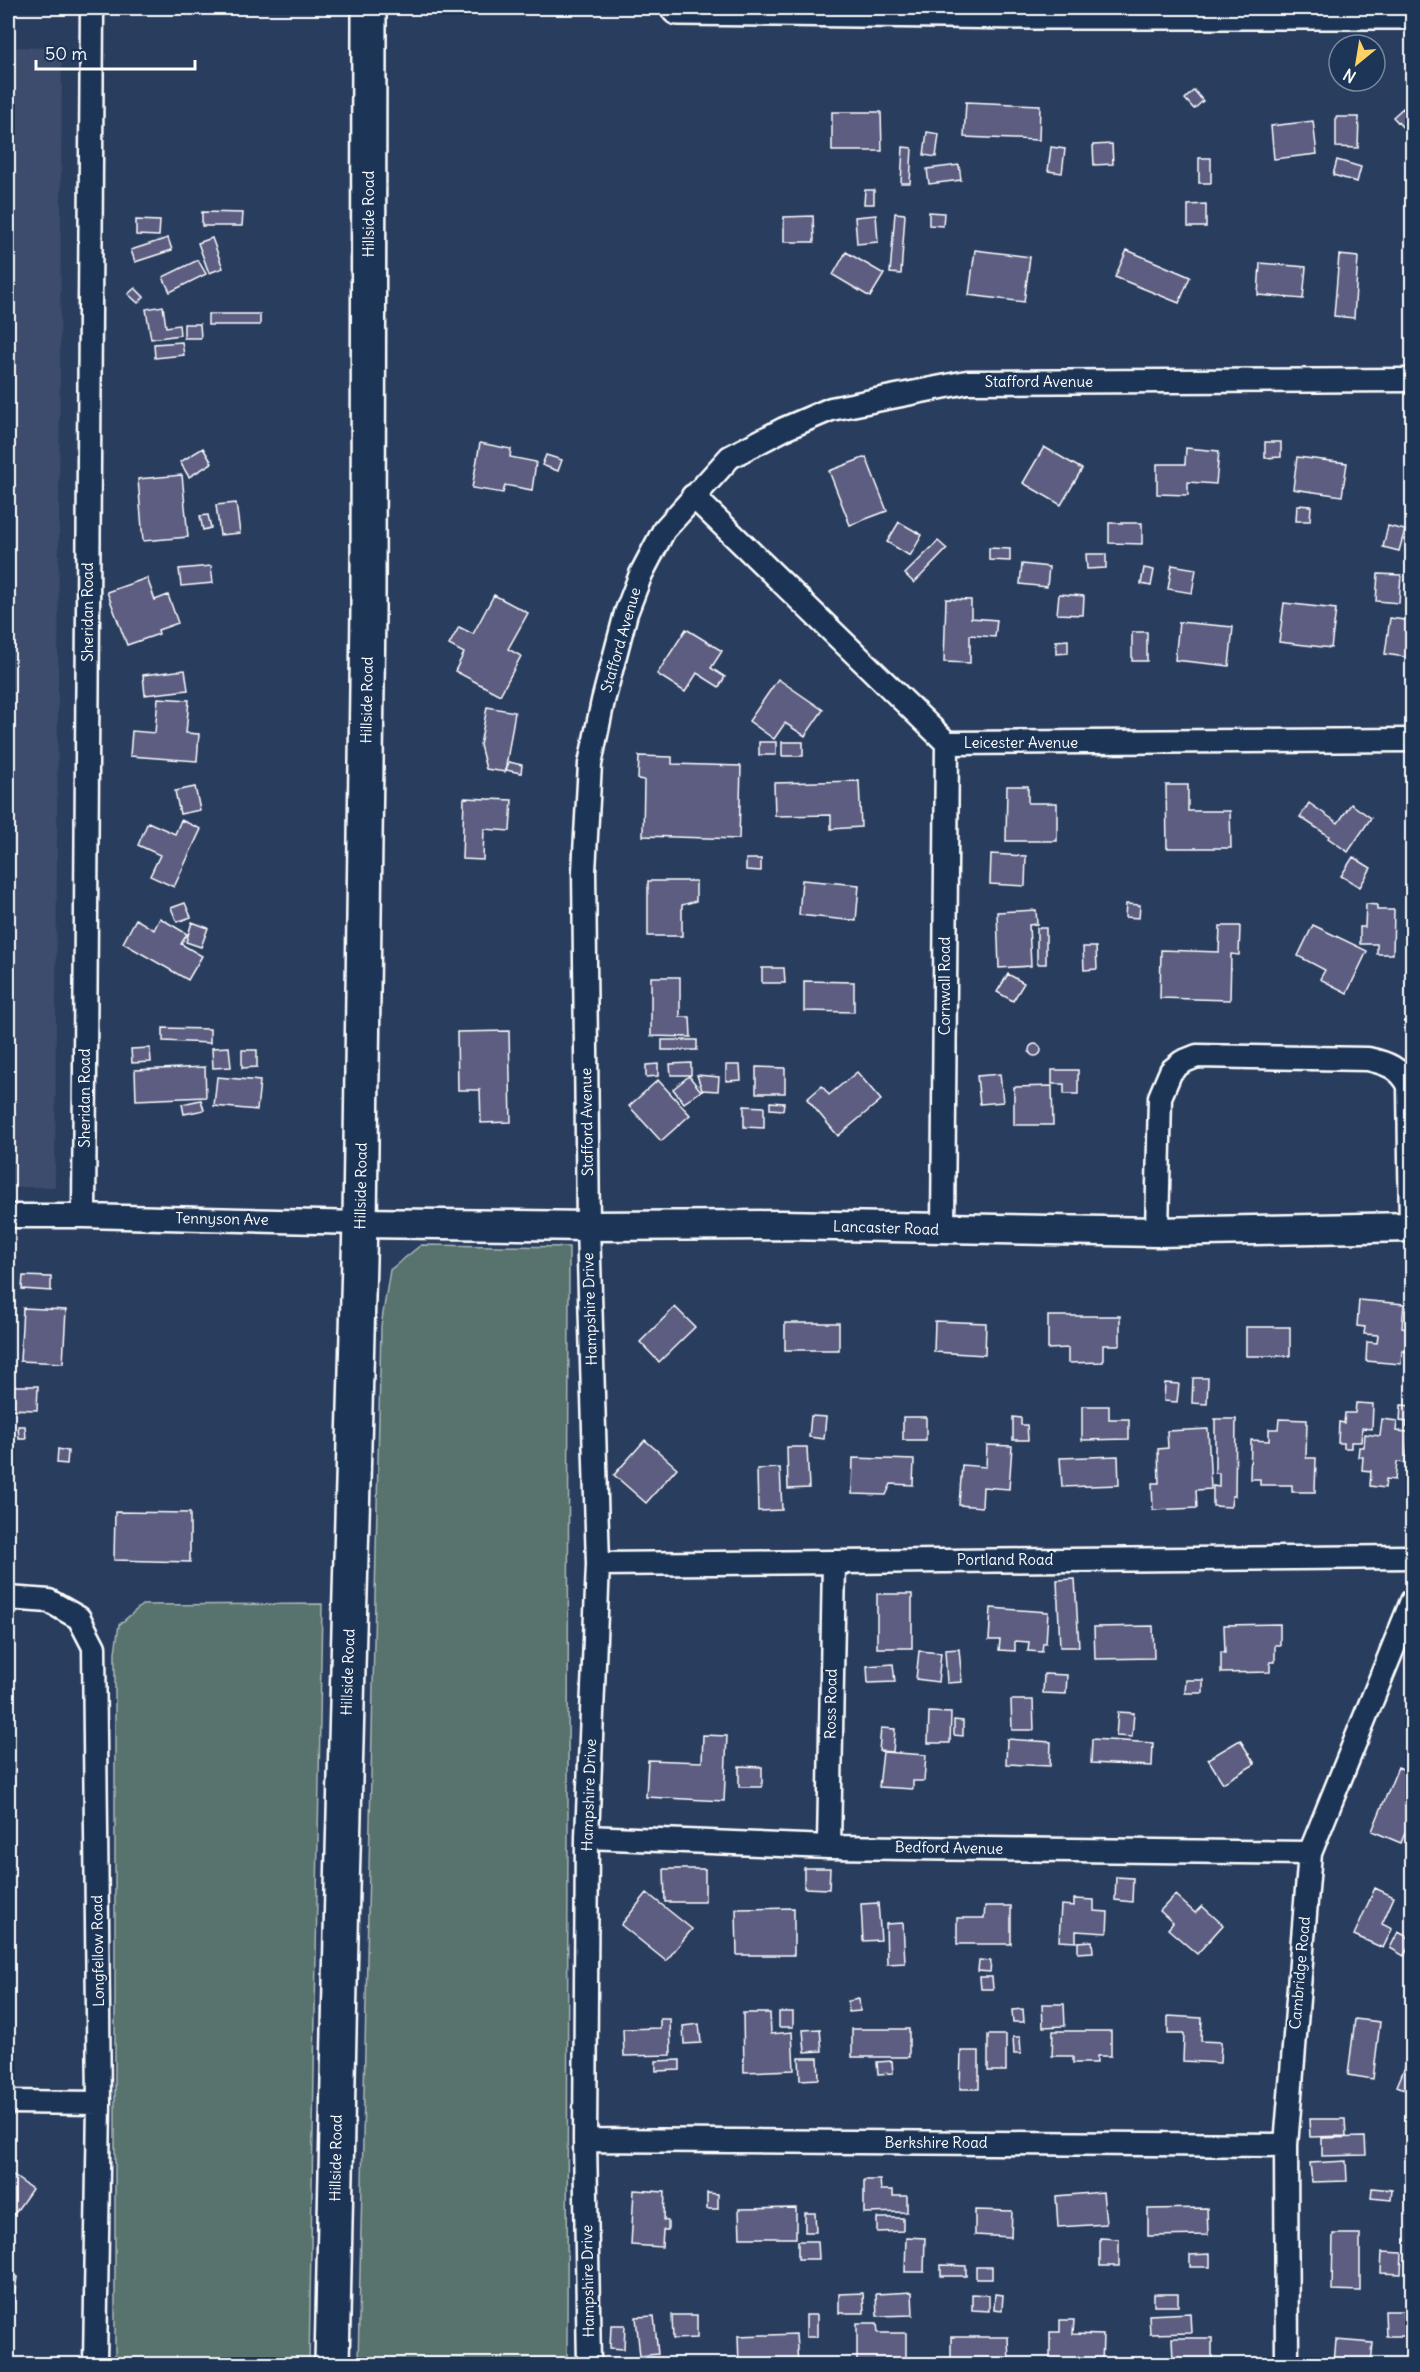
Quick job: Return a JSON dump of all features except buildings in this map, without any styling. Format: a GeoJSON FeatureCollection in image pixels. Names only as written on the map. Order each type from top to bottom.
{"type":"FeatureCollection","features":[{"type":"Feature","properties":{"kind":"main road","name":"Hillside Road"},"geometry":{"type":"LineString","coordinates":[[332,2364],[342,1865],[360,1222],[368,598],[369,8]]}},
{"type":"Feature","properties":{"kind":"main road"},"geometry":{"type":"LineString","coordinates":[[678,8],[1413,12]]}},
{"type":"Feature","properties":{"kind":"street","name":"Sheridan Road"},"geometry":{"type":"LineString","coordinates":[[84,1216],[92,8]]}},
{"type":"Feature","properties":{"kind":"street","name":"Stafford Avenue"},"geometry":{"type":"LineString","coordinates":[[588,1226],[584,871],[590,764],[603,701],[626,613],[637,584],[664,530],[730,457],[793,425],[831,410],[967,382],[1413,380]]}},
{"type":"Feature","properties":{"kind":"street","name":"Leicester Avenue"},"geometry":{"type":"LineString","coordinates":[[693,496],[947,743],[1413,740]]}},
{"type":"Feature","properties":{"kind":"street","name":"Cornwall Road"},"geometry":{"type":"LineString","coordinates":[[943,1230],[947,743]]}},
{"type":"Feature","properties":{"kind":"street"},"geometry":{"type":"LineString","coordinates":[[1157,1232],[1160,1097],[1171,1071],[1182,1062],[1197,1056],[1368,1059],[1398,1069],[1406,1078],[1409,1086],[1412,1227]]}},
{"type":"Feature","properties":{"kind":"street","name":"Tennyson Ave"},"geometry":{"type":"LineString","coordinates":[[8,1216],[360,1222]]}},
{"type":"Feature","properties":{"kind":"street","name":"Lancaster Road"},"geometry":{"type":"LineString","coordinates":[[360,1222],[588,1226],[782,1225],[943,1230],[1157,1232],[1412,1227]]}},
{"type":"Feature","properties":{"kind":"street","name":"Hampshire Drive"},"geometry":{"type":"LineString","coordinates":[[588,1226],[598,1564],[587,1837],[585,2140],[589,2364]]}},
{"type":"Feature","properties":{"kind":"street","name":"Portland Road"},"geometry":{"type":"LineString","coordinates":[[598,1564],[1413,1557]]}},
{"type":"Feature","properties":{"kind":"street","name":"Ross Road"},"geometry":{"type":"LineString","coordinates":[[829,1847],[834,1562]]}},
{"type":"Feature","properties":{"kind":"street","name":"Longfellow Road"},"geometry":{"type":"LineString","coordinates":[[8,1598],[49,1601],[79,1618],[94,1647],[99,2103],[95,2364]]}},
{"type":"Feature","properties":{"kind":"street","name":"Cambridge Road"},"geometry":{"type":"LineString","coordinates":[[1287,2364],[1286,2145],[1310,1853],[1413,1601]]}},
{"type":"Feature","properties":{"kind":"street","name":"Bedford Avenue"},"geometry":{"type":"LineString","coordinates":[[587,1837],[829,1847],[1310,1853]]}},
{"type":"Feature","properties":{"kind":"street"},"geometry":{"type":"LineString","coordinates":[[8,2102],[99,2103]]}},
{"type":"Feature","properties":{"kind":"street","name":"Berkshire Road"},"geometry":{"type":"LineString","coordinates":[[585,2140],[1286,2145]]}},
{"type":"Feature","properties":{"kind":"shaded area"},"geometry":{"type":"Polygon","coordinates":[[[8,47],[62,48],[55,1187],[8,1187],[8,47]]]}},
{"type":"Feature","properties":{"kind":"green space"},"geometry":{"type":"Polygon","coordinates":[[[421,1245],[569,1247],[567,2364],[358,2364],[381,1326],[390,1270],[421,1245]]]}},
{"type":"Feature","properties":{"kind":"green space"},"geometry":{"type":"Polygon","coordinates":[[[322,1604],[309,2364],[115,2364],[115,1652],[119,1625],[142,1605],[322,1604]]]}}]}
